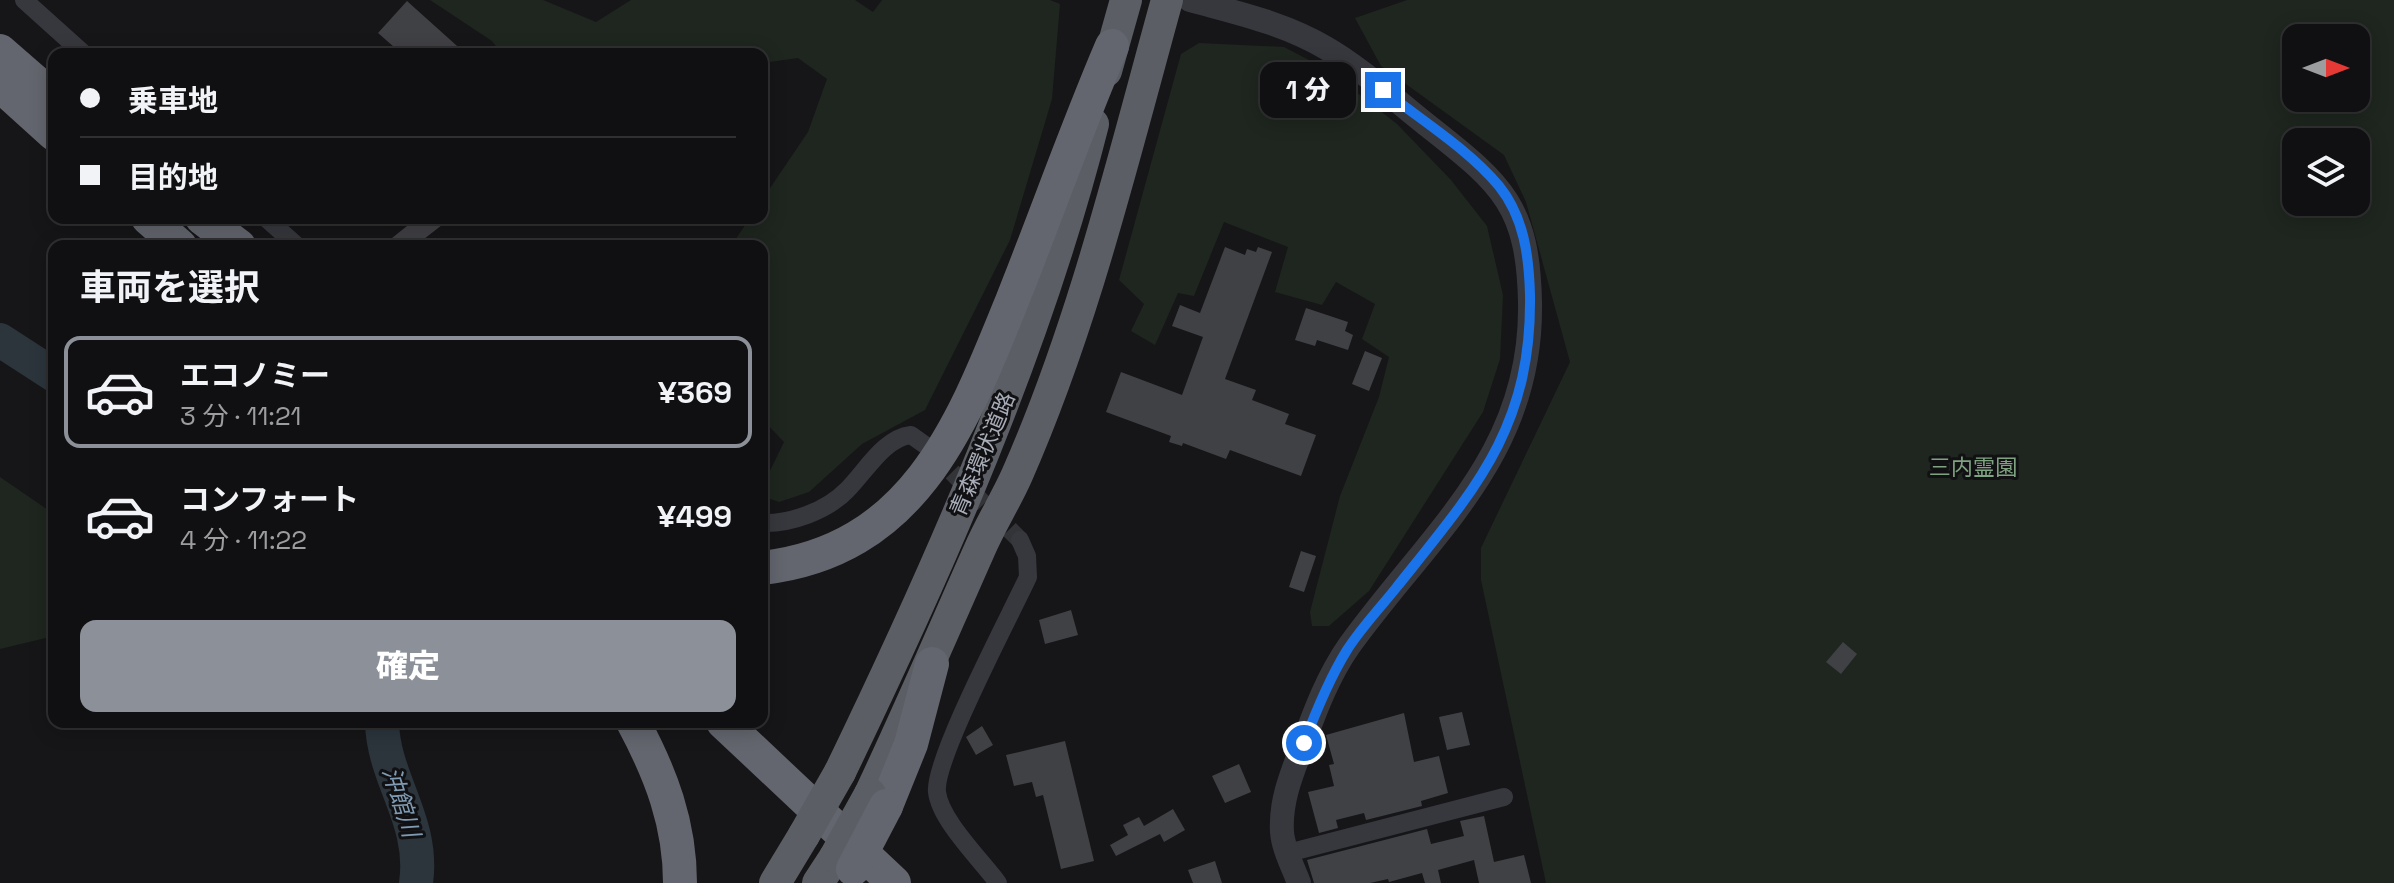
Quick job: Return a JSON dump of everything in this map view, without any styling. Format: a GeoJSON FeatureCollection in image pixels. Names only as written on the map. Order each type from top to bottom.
{"type":"FeatureCollection","features":[{"type":"Feature","properties":{"kind":"highway","name":"青森環状道路"},"geometry":{"type":"LineString","coordinates":[[775,883],[840,772],[902,645],[1012,383],[1075,195],[1126,0]]}},
{"type":"Feature","properties":{"kind":"highway","name":"青森環状道路"},"geometry":{"type":"LineString","coordinates":[[932,664],[980,548],[1017,474],[1055,373],[1102,236],[1167,0]]}},
{"type":"Feature","properties":{"kind":"highway"},"geometry":{"type":"LineString","coordinates":[[768,567],[791,565],[829,552],[865,534],[897,508],[931,471],[972,402],[1112,46]]}},
{"type":"Feature","properties":{"kind":"highway"},"geometry":{"type":"LineString","coordinates":[[0,51],[48,93]]}},
{"type":"Feature","properties":{"kind":"highway"},"geometry":{"type":"LineString","coordinates":[[0,85],[48,129]]}},
{"type":"Feature","properties":{"kind":"highway"},"geometry":{"type":"LineString","coordinates":[[155,224],[173,240]]}},
{"type":"Feature","properties":{"kind":"highway"},"geometry":{"type":"LineString","coordinates":[[196,224],[213,240]]}},
{"type":"Feature","properties":{"kind":"highway"},"geometry":{"type":"LineString","coordinates":[[210,224],[231,240]]}},
{"type":"Feature","properties":{"kind":"highway"},"geometry":{"type":"LineString","coordinates":[[838,873],[911,744],[932,664]]}},
{"type":"Feature","properties":{"kind":"highway"},"geometry":{"type":"LineString","coordinates":[[636,728],[658,768],[671,809],[680,851],[680,883]]}},
{"type":"Feature","properties":{"kind":"highway"},"geometry":{"type":"LineString","coordinates":[[729,728],[894,883]]}},
{"type":"Feature","properties":{"kind":"highway"},"geometry":{"type":"LineString","coordinates":[[762,728],[922,883]]}},
{"type":"Feature","properties":{"kind":"street"},"geometry":{"type":"LineString","coordinates":[[24,0],[77,48]]}},
{"type":"Feature","properties":{"kind":"street"},"geometry":{"type":"LineString","coordinates":[[1190,0],[1249,9],[1326,48],[1486,173],[1501,189],[1520,224],[1529,259],[1531,339],[1513,415],[1494,457],[1348,648],[1323,693],[1282,810],[1282,836],[1299,883]]}},
{"type":"Feature","properties":{"kind":"street"},"geometry":{"type":"LineString","coordinates":[[273,224],[290,240]]}},
{"type":"Feature","properties":{"kind":"street"},"geometry":{"type":"LineString","coordinates":[[768,523],[780,524],[824,507],[845,493],[897,437],[911,435],[925,445]]}},
{"type":"Feature","properties":{"kind":"street"},"geometry":{"type":"LineString","coordinates":[[998,883],[944,812],[936,791],[945,754],[1028,577],[1027,556],[1020,540]]}},
{"type":"Feature","properties":{"kind":"street"},"geometry":{"type":"LineString","coordinates":[[1288,853],[1504,797]]}},
{"type":"Feature","properties":{"kind":"green space"},"geometry":{"type":"Polygon","coordinates":[[[430,0],[543,0],[596,22],[631,0],[855,0],[873,12],[882,0],[1050,0],[1060,4],[1052,99],[1010,240],[925,410],[862,444],[809,492],[779,502],[768,498],[768,475],[784,442],[768,425],[768,240],[735,240],[746,224],[768,224],[768,191],[808,132],[827,79],[798,58],[768,62],[768,48],[497,48],[492,41],[430,0]]]}},
{"type":"Feature","properties":{"kind":"green space","name":"三内霊園"},"geometry":{"type":"Polygon","coordinates":[[[1407,0],[2394,0],[2394,883],[1546,883],[1481,580],[1481,548],[1570,362],[1526,202],[1504,155],[1381,66],[1355,18],[1407,0]]]}},
{"type":"Feature","properties":{"kind":"green space"},"geometry":{"type":"Polygon","coordinates":[[[1199,43],[1284,47],[1328,70],[1397,124],[1451,180],[1487,226],[1503,295],[1500,359],[1483,412],[1369,591],[1329,626],[1312,626],[1310,612],[1340,496],[1379,397],[1389,357],[1362,339],[1375,304],[1336,282],[1322,305],[1275,292],[1288,247],[1224,222],[1194,296],[1178,293],[1155,345],[1131,331],[1144,304],[1119,280],[1181,54],[1199,43]]]}},
{"type":"Feature","properties":{"kind":"green space"},"geometry":{"type":"Polygon","coordinates":[[[0,477],[48,510],[48,637],[0,649],[0,477]]]}},
{"type":"Feature","properties":{"kind":"building"},"geometry":{"type":"Polygon","coordinates":[[[407,1],[459,48],[395,48],[378,33],[407,1]]]}},
{"type":"Feature","properties":{"kind":"building"},"geometry":{"type":"Polygon","coordinates":[[[410,224],[443,224],[423,240],[390,240],[410,224]]]}},
{"type":"Feature","properties":{"kind":"building"},"geometry":{"type":"Polygon","coordinates":[[[1225,247],[1245,255],[1247,249],[1256,252],[1258,247],[1272,252],[1225,379],[1256,390],[1252,400],[1289,414],[1285,424],[1316,435],[1301,476],[1230,450],[1226,459],[1183,443],[1182,446],[1169,442],[1171,436],[1106,412],[1121,372],[1182,395],[1203,337],[1172,326],[1180,305],[1200,313],[1225,247]]]}},
{"type":"Feature","properties":{"kind":"building"},"geometry":{"type":"Polygon","coordinates":[[[1306,308],[1348,322],[1345,331],[1353,335],[1348,350],[1317,340],[1315,346],[1295,340],[1306,308]]]}},
{"type":"Feature","properties":{"kind":"building"},"geometry":{"type":"Polygon","coordinates":[[[1365,351],[1382,358],[1369,391],[1352,384],[1365,351]]]}},
{"type":"Feature","properties":{"kind":"building"},"geometry":{"type":"Polygon","coordinates":[[[1301,551],[1316,556],[1304,592],[1289,587],[1301,551]]]}},
{"type":"Feature","properties":{"kind":"building"},"geometry":{"type":"Polygon","coordinates":[[[1071,610],[1078,635],[1045,644],[1039,620],[1071,610]]]}},
{"type":"Feature","properties":{"kind":"building"},"geometry":{"type":"Polygon","coordinates":[[[1843,642],[1857,654],[1841,674],[1826,662],[1843,642]]]}},
{"type":"Feature","properties":{"kind":"building"},"geometry":{"type":"Polygon","coordinates":[[[1462,712],[1470,745],[1447,750],[1439,717],[1462,712]]]}},
{"type":"Feature","properties":{"kind":"building"},"geometry":{"type":"Polygon","coordinates":[[[1404,713],[1414,762],[1439,756],[1448,793],[1421,801],[1422,806],[1366,820],[1364,813],[1336,820],[1338,828],[1319,833],[1308,792],[1334,786],[1329,765],[1334,764],[1326,735],[1404,713]]]}},
{"type":"Feature","properties":{"kind":"building"},"geometry":{"type":"Polygon","coordinates":[[[982,726],[993,745],[976,755],[966,737],[982,726]]]}},
{"type":"Feature","properties":{"kind":"building"},"geometry":{"type":"Polygon","coordinates":[[[1065,741],[1094,861],[1061,869],[1043,795],[1036,797],[1032,782],[1014,786],[1006,755],[1065,741]]]}},
{"type":"Feature","properties":{"kind":"building"},"geometry":{"type":"Polygon","coordinates":[[[1239,764],[1251,792],[1225,803],[1212,776],[1239,764]]]}},
{"type":"Feature","properties":{"kind":"building"},"geometry":{"type":"Polygon","coordinates":[[[1173,809],[1185,830],[1164,842],[1160,834],[1116,856],[1110,845],[1128,835],[1123,825],[1139,817],[1144,826],[1173,809]]]}},
{"type":"Feature","properties":{"kind":"building"},"geometry":{"type":"Polygon","coordinates":[[[1484,816],[1494,862],[1524,855],[1531,883],[1479,883],[1474,860],[1438,870],[1441,883],[1425,883],[1422,873],[1389,882],[1388,879],[1370,883],[1314,883],[1307,860],[1427,829],[1431,844],[1464,836],[1460,821],[1484,816]]]}},
{"type":"Feature","properties":{"kind":"building"},"geometry":{"type":"Polygon","coordinates":[[[1215,861],[1222,883],[1193,883],[1188,870],[1215,861]]]}},
{"type":"Feature","properties":{"kind":"waterway","name":"沖館川"},"geometry":{"type":"LineString","coordinates":[[0,340],[48,371]]}},
{"type":"Feature","properties":{"kind":"waterway","name":"沖館川"},"geometry":{"type":"LineString","coordinates":[[383,728],[389,762],[415,840],[416,883]]}},
{"type":"Feature","properties":{"kind":"tunnel"},"geometry":{"type":"LineString","coordinates":[[933,453],[1020,540]]}},
{"type":"Feature","properties":{"kind":"route"},"geometry":{"type":"LineString","coordinates":[[1304,743],[1323,693],[1348,648],[1494,457],[1513,415],[1531,339],[1529,259],[1520,224],[1501,189],[1463,153],[1383,90]]}}]}
